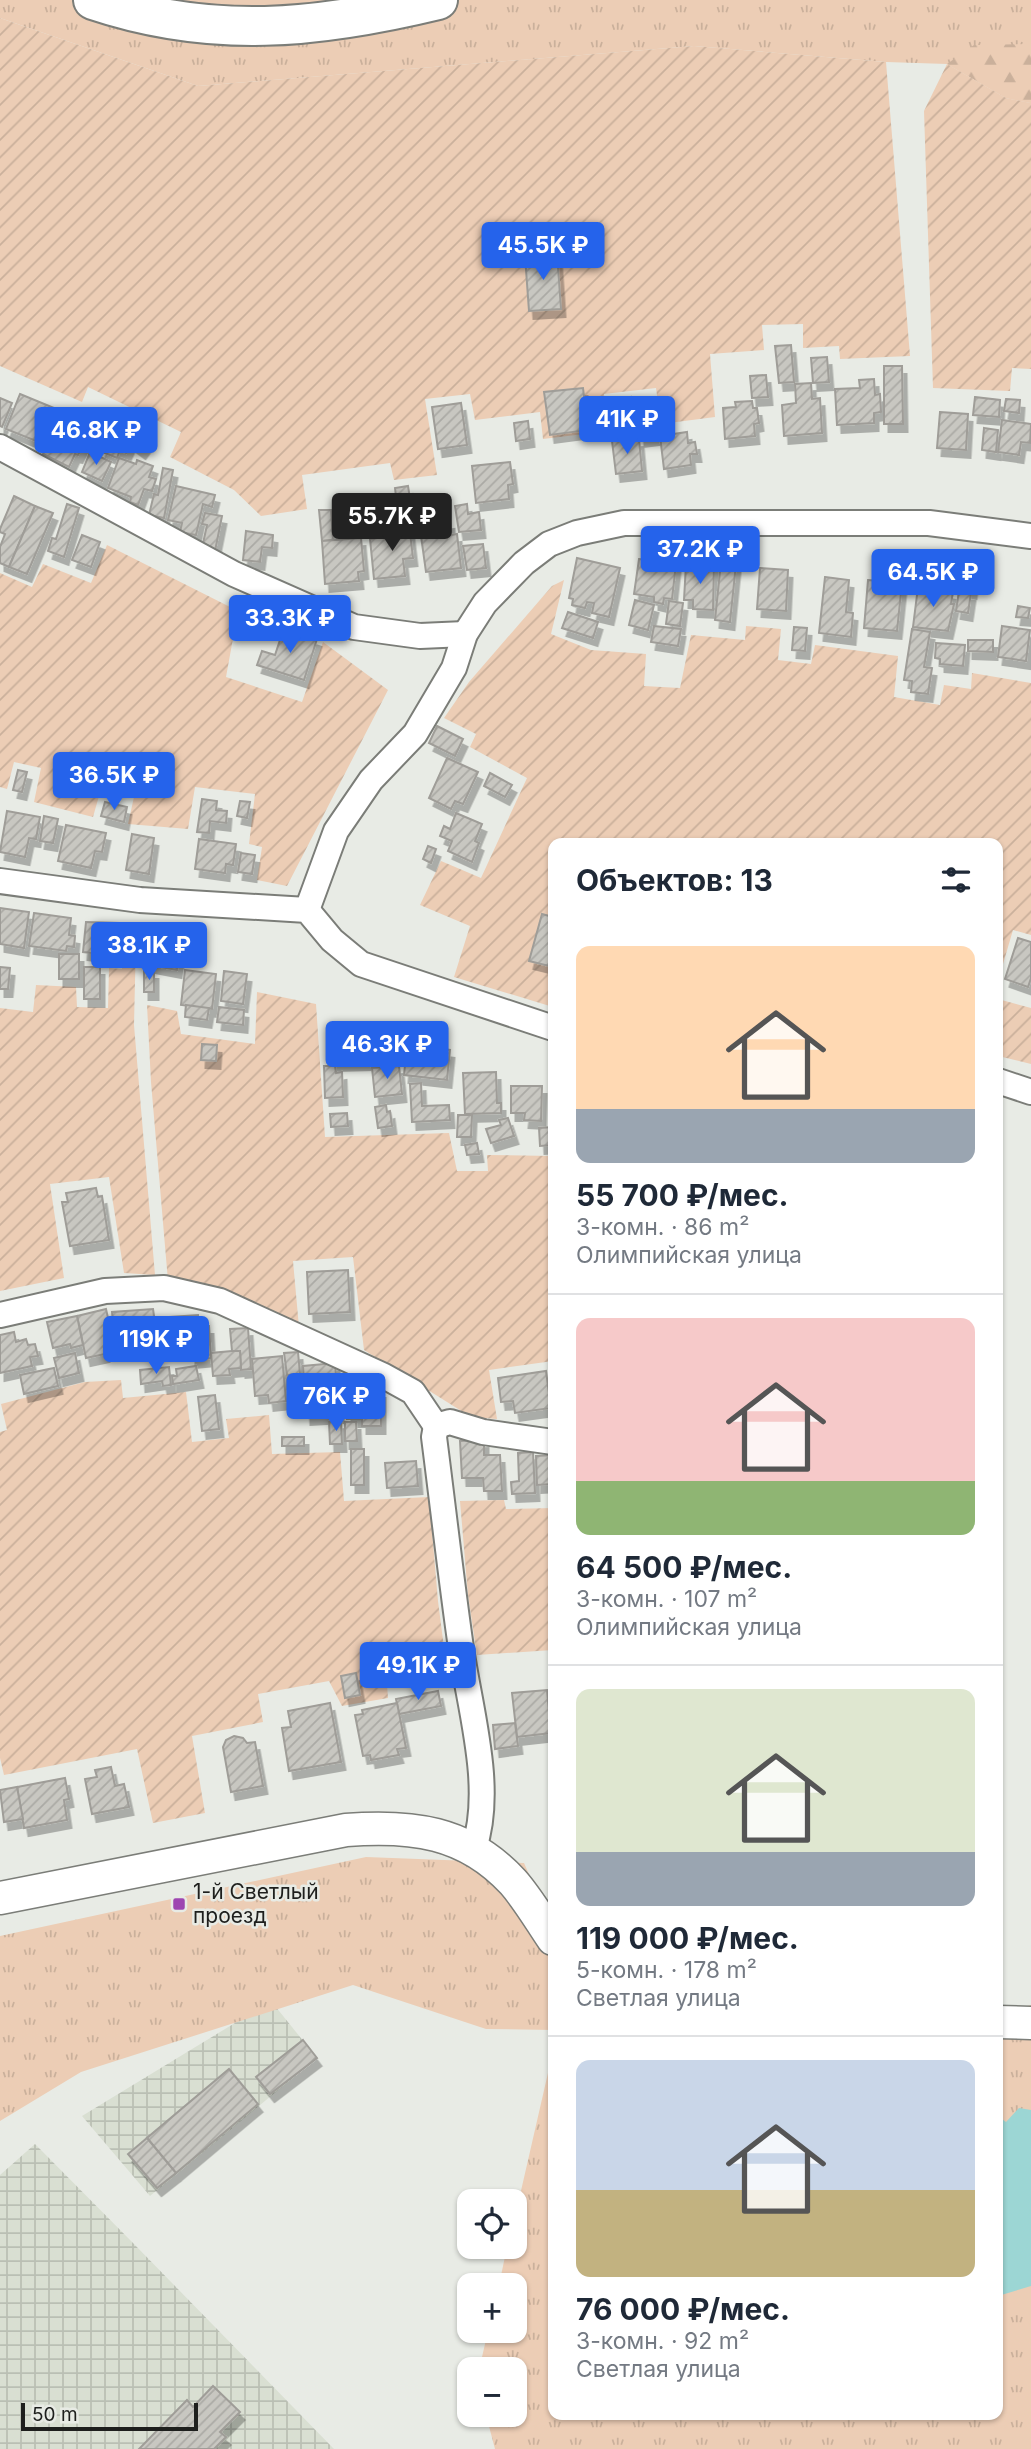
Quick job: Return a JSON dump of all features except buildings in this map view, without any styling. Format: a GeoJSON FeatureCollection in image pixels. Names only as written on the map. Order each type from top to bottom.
{"type":"FeatureCollection","features":[{"type":"Feature","properties":{"kind":"main road"},"geometry":{"type":"LineString","coordinates":[[93,0],[150,15],[204,25],[253,28],[295,26],[377,15],[438,0]]}},
{"type":"Feature","properties":{"kind":"street"},"geometry":{"type":"LineString","coordinates":[[0,447],[234,574],[354,627],[420,636],[465,634]]}},
{"type":"Feature","properties":{"kind":"street"},"geometry":{"type":"LineString","coordinates":[[307,910],[336,831],[371,780],[415,734],[454,668],[465,634],[485,603],[524,563],[549,544],[577,533],[624,523],[929,523],[1031,536]]}},
{"type":"Feature","properties":{"kind":"street"},"geometry":{"type":"LineString","coordinates":[[0,881],[140,900],[307,910],[332,940],[361,964],[548,1026]]}},
{"type":"Feature","properties":{"kind":"street"},"geometry":{"type":"LineString","coordinates":[[1003,1082],[1031,1092]]}},
{"type":"Feature","properties":{"kind":"street"},"geometry":{"type":"LineString","coordinates":[[0,1315],[105,1291],[164,1288],[220,1301],[384,1376],[412,1392],[436,1426],[434,1437],[483,1792],[474,1848]]}},
{"type":"Feature","properties":{"kind":"street"},"geometry":{"type":"LineString","coordinates":[[436,1426],[450,1422],[483,1432],[548,1441]]}},
{"type":"Feature","properties":{"kind":"street"},"geometry":{"type":"LineString","coordinates":[[0,1898],[346,1830],[412,1829],[450,1838],[474,1848],[514,1883],[548,1932]]}},
{"type":"Feature","properties":{"kind":"street"},"geometry":{"type":"LineString","coordinates":[[1003,2022],[1031,2023]]}},
{"type":"Feature","properties":{"kind":"shaded area"},"geometry":{"type":"Polygon","coordinates":[[[271,2001],[317,2058],[150,2196],[82,2116],[271,2001]]]}},
{"type":"Feature","properties":{"kind":"shaded area"},"geometry":{"type":"Polygon","coordinates":[[[35,2144],[334,2449],[0,2449],[0,2175],[35,2144]]]}},
{"type":"Feature","properties":{"kind":"green space"},"geometry":{"type":"Polygon","coordinates":[[[0,0],[1031,0],[1031,103],[1006,98],[947,64],[886,62],[694,46],[198,86],[0,18],[0,0]]]}},
{"type":"Feature","properties":{"kind":"green space"},"geometry":{"type":"Polygon","coordinates":[[[0,18],[198,86],[694,46],[886,62],[910,356],[840,359],[839,346],[803,348],[803,324],[762,325],[764,350],[710,354],[715,417],[661,424],[656,388],[604,394],[608,431],[543,439],[540,412],[475,420],[470,394],[425,399],[437,475],[394,480],[390,463],[302,475],[307,509],[261,516],[234,490],[170,457],[181,432],[88,387],[82,402],[0,366],[0,18]]]}},
{"type":"Feature","properties":{"kind":"green space"},"geometry":{"type":"Polygon","coordinates":[[[1031,44],[1031,103],[1006,98],[947,64],[974,45],[1031,44]]]}},
{"type":"Feature","properties":{"kind":"green space"},"geometry":{"type":"Polygon","coordinates":[[[947,64],[1006,98],[1031,103],[1031,369],[1012,368],[1010,391],[933,388],[924,111],[947,64]]]}},
{"type":"Feature","properties":{"kind":"green space"},"geometry":{"type":"Polygon","coordinates":[[[107,545],[238,611],[226,677],[302,702],[323,642],[388,690],[287,886],[257,880],[262,847],[249,844],[255,794],[195,787],[188,829],[128,824],[134,797],[101,789],[93,817],[34,802],[41,768],[14,762],[7,789],[0,787],[0,573],[32,587],[43,564],[91,583],[107,545]]]}},
{"type":"Feature","properties":{"kind":"green space"},"geometry":{"type":"Polygon","coordinates":[[[564,580],[551,634],[591,650],[646,654],[644,686],[680,688],[691,635],[745,640],[746,626],[781,629],[778,660],[811,664],[815,645],[898,656],[894,697],[940,705],[944,685],[971,689],[972,673],[1031,683],[1031,935],[1013,930],[1003,964],[1003,838],[548,838],[548,1005],[454,977],[470,926],[420,905],[441,861],[481,878],[527,778],[470,747],[476,734],[444,718],[469,682],[552,586],[564,580]]]}},
{"type":"Feature","properties":{"kind":"green space"},"geometry":{"type":"Polygon","coordinates":[[[124,937],[136,939],[134,1025],[155,1275],[124,1273],[109,1177],[50,1184],[64,1278],[0,1291],[0,1008],[33,1012],[36,985],[76,987],[77,1007],[108,1008],[109,968],[122,969],[124,937]]]}},
{"type":"Feature","properties":{"kind":"green space"},"geometry":{"type":"Polygon","coordinates":[[[257,992],[316,1004],[325,1137],[449,1133],[457,1171],[488,1171],[487,1155],[548,1156],[548,1362],[489,1370],[497,1419],[471,1417],[364,1350],[353,1257],[293,1261],[299,1327],[168,1281],[147,1005],[177,1011],[181,1034],[255,1044],[257,992]]]}},
{"type":"Feature","properties":{"kind":"green space"},"geometry":{"type":"Polygon","coordinates":[[[1003,1000],[1031,1008],[1031,1064],[1003,1057],[1003,1000]]]}},
{"type":"Feature","properties":{"kind":"green space"},"geometry":{"type":"Polygon","coordinates":[[[121,1380],[123,1398],[186,1392],[192,1442],[229,1438],[226,1419],[269,1415],[272,1454],[340,1452],[344,1501],[429,1497],[448,1679],[387,1685],[388,1698],[342,1706],[329,1681],[258,1694],[263,1722],[192,1736],[205,1813],[153,1823],[137,1749],[4,1775],[0,1758],[0,1432],[7,1430],[1,1404],[85,1382],[121,1380]]]}},
{"type":"Feature","properties":{"kind":"green space"},"geometry":{"type":"Polygon","coordinates":[[[504,1500],[506,1509],[548,1508],[548,1650],[477,1655],[468,1595],[460,1501],[504,1500]]]}},
{"type":"Feature","properties":{"kind":"green space"},"geometry":{"type":"Polygon","coordinates":[[[366,1857],[524,1863],[548,1918],[548,2030],[486,2029],[353,1985],[81,2072],[0,2121],[0,1936],[366,1857]]]}},
{"type":"Feature","properties":{"kind":"green space"},"geometry":{"type":"Polygon","coordinates":[[[1031,2005],[1031,2449],[495,2449],[489,2427],[527,2427],[527,2357],[482,2357],[485,2343],[527,2343],[527,2273],[502,2273],[504,2259],[527,2259],[527,2189],[521,2189],[548,2073],[548,2420],[1003,2420],[1003,2012],[1031,2005]]]}},
{"type":"Feature","properties":{"kind":"water"},"geometry":{"type":"Polygon","coordinates":[[[1019,2108],[1031,2110],[1031,2286],[1003,2294],[1003,2120],[1006,2122],[1019,2108]]]}},
{"type":"Feature","properties":{"kind":"place","name":"1-й Светлый проезд"},"geometry":{"type":"Point","coordinates":[179,1904]}}]}
